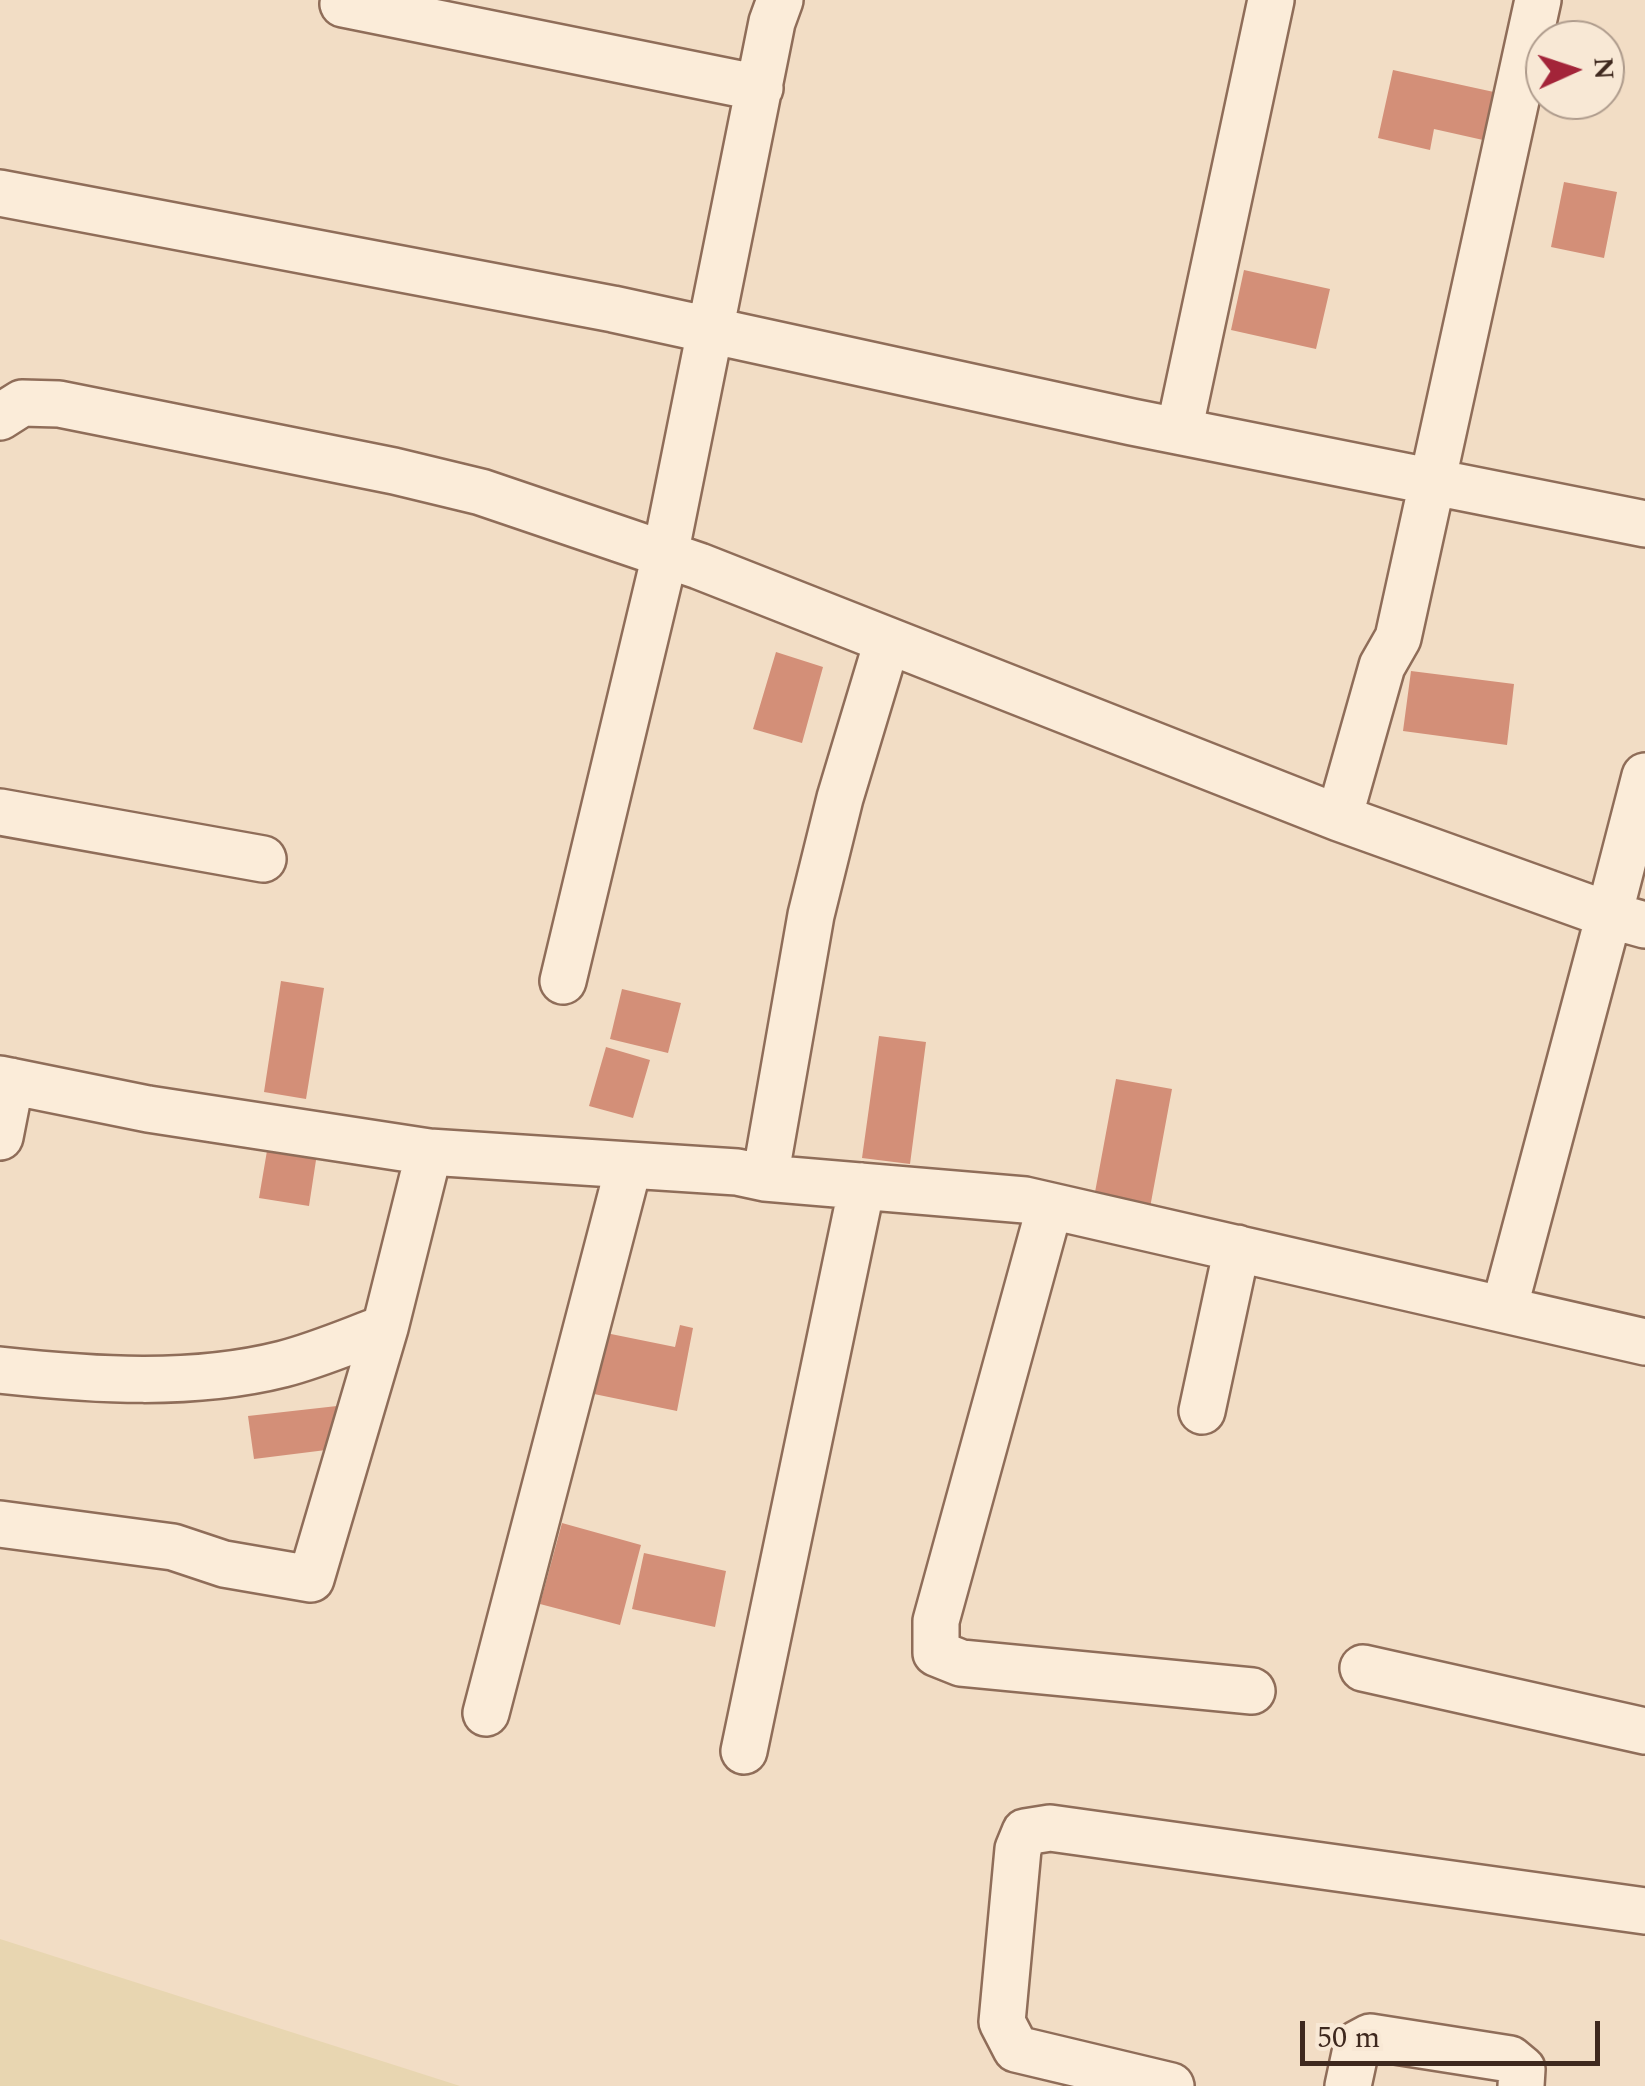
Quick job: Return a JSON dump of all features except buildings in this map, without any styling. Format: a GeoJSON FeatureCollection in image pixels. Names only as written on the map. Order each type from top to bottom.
{"type":"FeatureCollection","features":[{"type":"Feature","properties":{"kind":"street"},"geometry":{"type":"LineString","coordinates":[[564,981],[665,555],[780,0]]}},
{"type":"Feature","properties":{"kind":"street"},"geometry":{"type":"LineString","coordinates":[[1178,432],[1271,0]]}},
{"type":"Feature","properties":{"kind":"street"},"geometry":{"type":"LineString","coordinates":[[1339,818],[1382,666],[1398,638],[1538,0]]}},
{"type":"Feature","properties":{"kind":"street"},"geometry":{"type":"LineString","coordinates":[[343,4],[760,88]]}},
{"type":"Feature","properties":{"kind":"street"},"geometry":{"type":"LineString","coordinates":[[0,192],[613,310],[1178,432],[1645,524]]}},
{"type":"Feature","properties":{"kind":"street"},"geometry":{"type":"LineString","coordinates":[[0,417],[22,403],[59,404],[394,470],[481,492],[665,555],[1339,818],[1627,920]]}},
{"type":"Feature","properties":{"kind":"street"},"geometry":{"type":"LineString","coordinates":[[766,1178],[811,915],[840,798],[887,642]]}},
{"type":"Feature","properties":{"kind":"street"},"geometry":{"type":"LineString","coordinates":[[1504,1310],[1627,920],[1645,776]]}},
{"type":"Feature","properties":{"kind":"street"},"geometry":{"type":"LineString","coordinates":[[0,812],[263,859]]}},
{"type":"Feature","properties":{"kind":"street"},"geometry":{"type":"LineString","coordinates":[[0,1138],[6,1080],[148,1109],[428,1152],[737,1172],[766,1178],[1025,1200],[1645,1342]]}},
{"type":"Feature","properties":{"kind":"street"},"geometry":{"type":"LineString","coordinates":[[0,1524],[173,1547],[224,1564],[311,1580],[386,1328],[428,1152]]}},
{"type":"Feature","properties":{"kind":"street"},"geometry":{"type":"LineString","coordinates":[[486,1713],[629,1165]]}},
{"type":"Feature","properties":{"kind":"street"},"geometry":{"type":"LineString","coordinates":[[744,1750],[862,1186]]}},
{"type":"Feature","properties":{"kind":"street"},"geometry":{"type":"LineString","coordinates":[[1050,1206],[936,1621],[936,1653],[961,1663],[1252,1691]]}},
{"type":"Feature","properties":{"kind":"street"},"geometry":{"type":"LineString","coordinates":[[1202,1411],[1236,1248]]}},
{"type":"Feature","properties":{"kind":"street"},"geometry":{"type":"LineString","coordinates":[[0,1370],[126,1378],[220,1374],[283,1364],[386,1328]]}},
{"type":"Feature","properties":{"kind":"street"},"geometry":{"type":"LineString","coordinates":[[1363,1668],[1645,1732]]}},
{"type":"Feature","properties":{"kind":"street"},"geometry":{"type":"LineString","coordinates":[[1171,2086],[1016,2048],[1008,2037],[1002,2022],[1018,1849],[1025,1832],[1050,1828],[1645,1911]]}},
{"type":"Feature","properties":{"kind":"street"},"geometry":{"type":"LineString","coordinates":[[1348,2086],[1354,2051],[1370,2037],[1510,2059],[1522,2069],[1521,2086]]}},
{"type":"Feature","properties":{"kind":"shaded area"},"geometry":{"type":"Polygon","coordinates":[[[0,1939],[460,2086],[0,2086],[0,1939]]]}}]}
